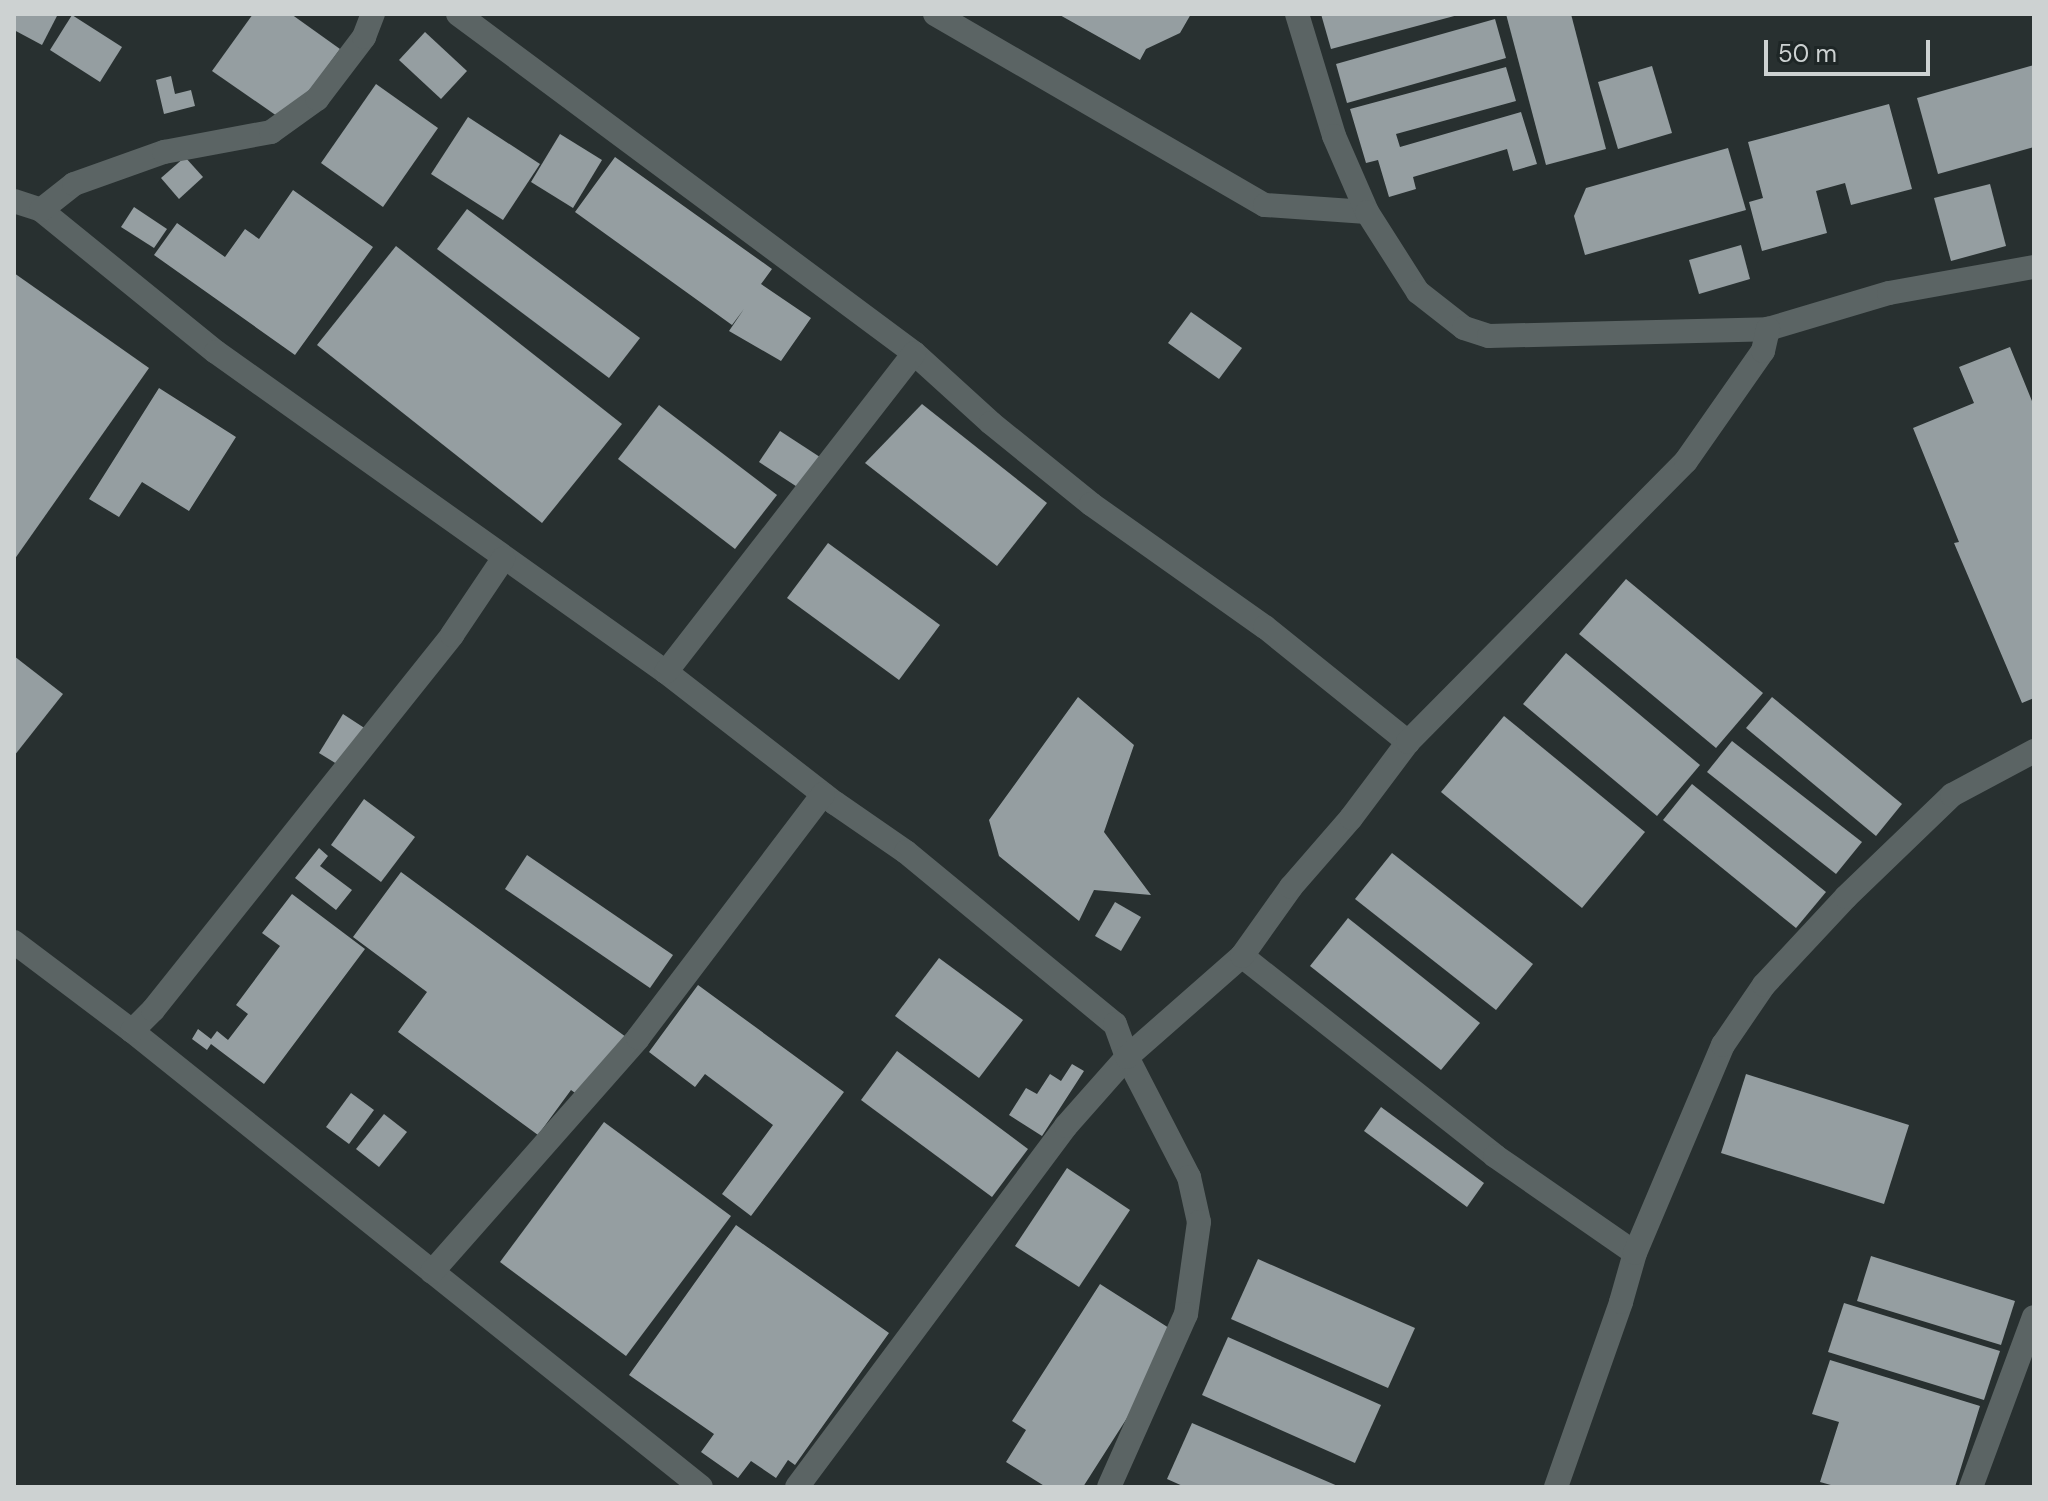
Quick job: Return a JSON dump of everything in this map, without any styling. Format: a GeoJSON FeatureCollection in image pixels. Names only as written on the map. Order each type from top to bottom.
{"type":"FeatureCollection","features":[{"type":"Feature","properties":{"kind":"street"},"geometry":{"type":"LineString","coordinates":[[41,210],[74,184],[164,152],[271,132],[317,99],[364,37],[373,14]]}},
{"type":"Feature","properties":{"kind":"street"},"geometry":{"type":"LineString","coordinates":[[458,14],[914,353],[991,423],[1091,504],[1265,627],[1408,742]]}},
{"type":"Feature","properties":{"kind":"street"},"geometry":{"type":"LineString","coordinates":[[935,14],[1265,205],[1367,212]]}},
{"type":"Feature","properties":{"kind":"street"},"geometry":{"type":"LineString","coordinates":[[1297,14],[1334,136],[1367,212],[1418,292],[1464,328],[1489,336],[1768,329],[1889,293],[2034,267]]}},
{"type":"Feature","properties":{"kind":"street"},"geometry":{"type":"LineString","coordinates":[[14,201],[41,210],[216,352],[666,672],[823,794],[906,852],[1115,1024],[1127,1057],[1189,1177],[1199,1222],[1186,1314],[1109,1487]]}},
{"type":"Feature","properties":{"kind":"street"},"geometry":{"type":"LineString","coordinates":[[797,1487],[1066,1126],[1127,1057],[1242,956],[1291,887],[1351,818],[1408,742],[1686,461],[1763,351],[1768,329]]}},
{"type":"Feature","properties":{"kind":"street"},"geometry":{"type":"LineString","coordinates":[[666,672],[914,353]]}},
{"type":"Feature","properties":{"kind":"street"},"geometry":{"type":"LineString","coordinates":[[132,1031],[163,998],[452,635],[503,559]]}},
{"type":"Feature","properties":{"kind":"street"},"geometry":{"type":"LineString","coordinates":[[1556,1487],[1621,1302],[1635,1253],[1723,1045],[1764,985],[1846,897],[1952,795],[2034,751]]}},
{"type":"Feature","properties":{"kind":"street"},"geometry":{"type":"LineString","coordinates":[[432,1272],[638,1038],[823,794]]}},
{"type":"Feature","properties":{"kind":"street"},"geometry":{"type":"LineString","coordinates":[[14,942],[132,1031],[701,1487]]}},
{"type":"Feature","properties":{"kind":"street"},"geometry":{"type":"LineString","coordinates":[[1242,956],[1495,1156],[1635,1253]]}},
{"type":"Feature","properties":{"kind":"street"},"geometry":{"type":"LineString","coordinates":[[1971,1487],[2034,1317]]}},
{"type":"Feature","properties":{"kind":"building"},"geometry":{"type":"Polygon","coordinates":[[[14,14],[58,14],[42,45],[14,30],[14,14]]]}},
{"type":"Feature","properties":{"kind":"building"},"geometry":{"type":"Polygon","coordinates":[[[253,14],[291,14],[340,49],[287,123],[212,71],[253,14]]]}},
{"type":"Feature","properties":{"kind":"building"},"geometry":{"type":"Polygon","coordinates":[[[1058,14],[1191,14],[1180,33],[1146,49],[1140,60],[1058,14]]]}},
{"type":"Feature","properties":{"kind":"building"},"geometry":{"type":"Polygon","coordinates":[[[1321,14],[1458,14],[1458,15],[1331,49],[1321,14]]]}},
{"type":"Feature","properties":{"kind":"building"},"geometry":{"type":"Polygon","coordinates":[[[1506,14],[1571,14],[1606,149],[1546,165],[1506,14]]]}},
{"type":"Feature","properties":{"kind":"building"},"geometry":{"type":"Polygon","coordinates":[[[72,15],[122,47],[100,82],[50,50],[72,15]]]}},
{"type":"Feature","properties":{"kind":"building"},"geometry":{"type":"Polygon","coordinates":[[[1495,19],[1506,58],[1347,103],[1336,64],[1495,19]]]}},
{"type":"Feature","properties":{"kind":"building"},"geometry":{"type":"Polygon","coordinates":[[[425,32],[467,71],[441,99],[399,60],[425,32]]]}},
{"type":"Feature","properties":{"kind":"building"},"geometry":{"type":"Polygon","coordinates":[[[2034,65],[2034,147],[1938,174],[1917,98],[2034,65]]]}},
{"type":"Feature","properties":{"kind":"building"},"geometry":{"type":"Polygon","coordinates":[[[1652,66],[1672,133],[1618,149],[1598,82],[1652,66]]]}},
{"type":"Feature","properties":{"kind":"building"},"geometry":{"type":"Polygon","coordinates":[[[1506,67],[1516,101],[1396,134],[1400,147],[1521,112],[1537,164],[1513,171],[1507,149],[1413,177],[1416,189],[1389,197],[1378,160],[1366,163],[1350,109],[1506,67]]]}},
{"type":"Feature","properties":{"kind":"building"},"geometry":{"type":"Polygon","coordinates":[[[171,76],[175,94],[191,90],[195,106],[164,114],[156,80],[171,76]]]}},
{"type":"Feature","properties":{"kind":"building"},"geometry":{"type":"Polygon","coordinates":[[[376,84],[438,128],[383,207],[321,163],[376,84]]]}},
{"type":"Feature","properties":{"kind":"building"},"geometry":{"type":"Polygon","coordinates":[[[1889,104],[1912,189],[1851,205],[1845,183],[1816,191],[1827,233],[1762,251],[1749,202],[1763,198],[1748,142],[1889,104]]]}},
{"type":"Feature","properties":{"kind":"building"},"geometry":{"type":"Polygon","coordinates":[[[468,117],[540,164],[503,220],[431,174],[468,117]]]}},
{"type":"Feature","properties":{"kind":"building"},"geometry":{"type":"Polygon","coordinates":[[[560,134],[602,160],[573,208],[531,182],[560,134]]]}},
{"type":"Feature","properties":{"kind":"building"},"geometry":{"type":"Polygon","coordinates":[[[1728,148],[1746,210],[1585,255],[1574,216],[1586,188],[1728,148]]]}},
{"type":"Feature","properties":{"kind":"building"},"geometry":{"type":"Polygon","coordinates":[[[185,157],[203,177],[179,199],[161,178],[185,157]]]}},
{"type":"Feature","properties":{"kind":"building"},"geometry":{"type":"Polygon","coordinates":[[[615,157],[772,269],[761,284],[811,318],[781,361],[729,331],[744,309],[732,325],[575,212],[615,157]]]}},
{"type":"Feature","properties":{"kind":"building"},"geometry":{"type":"Polygon","coordinates":[[[1990,184],[2006,246],[1951,261],[1934,198],[1990,184]]]}},
{"type":"Feature","properties":{"kind":"building"},"geometry":{"type":"Polygon","coordinates":[[[293,190],[373,247],[295,355],[154,255],[177,223],[225,257],[245,229],[259,239],[293,190]]]}},
{"type":"Feature","properties":{"kind":"building"},"geometry":{"type":"Polygon","coordinates":[[[134,207],[167,229],[154,248],[121,227],[134,207]]]}},
{"type":"Feature","properties":{"kind":"building"},"geometry":{"type":"Polygon","coordinates":[[[467,209],[640,338],[609,378],[437,249],[467,209]]]}},
{"type":"Feature","properties":{"kind":"building"},"geometry":{"type":"Polygon","coordinates":[[[1741,245],[1750,279],[1699,294],[1689,260],[1741,245]]]}},
{"type":"Feature","properties":{"kind":"building"},"geometry":{"type":"Polygon","coordinates":[[[396,246],[622,424],[542,523],[317,345],[396,246]]]}},
{"type":"Feature","properties":{"kind":"building"},"geometry":{"type":"Polygon","coordinates":[[[14,273],[149,368],[14,560],[14,273]]]}},
{"type":"Feature","properties":{"kind":"building"},"geometry":{"type":"Polygon","coordinates":[[[1191,312],[1242,348],[1219,379],[1168,343],[1191,312]]]}},
{"type":"Feature","properties":{"kind":"building"},"geometry":{"type":"Polygon","coordinates":[[[2010,347],[2034,406],[2034,698],[2022,703],[1954,543],[1959,542],[1913,428],[1974,403],[1959,367],[2010,347]]]}},
{"type":"Feature","properties":{"kind":"building"},"geometry":{"type":"Polygon","coordinates":[[[159,388],[236,437],[189,511],[142,482],[119,517],[89,499],[159,388]]]}},
{"type":"Feature","properties":{"kind":"building"},"geometry":{"type":"Polygon","coordinates":[[[922,404],[1047,503],[997,566],[865,463],[922,404]]]}},
{"type":"Feature","properties":{"kind":"building"},"geometry":{"type":"Polygon","coordinates":[[[659,405],[777,495],[735,549],[618,459],[659,405]]]}},
{"type":"Feature","properties":{"kind":"building"},"geometry":{"type":"Polygon","coordinates":[[[780,431],[826,461],[805,492],[759,462],[780,431]]]}},
{"type":"Feature","properties":{"kind":"building"},"geometry":{"type":"Polygon","coordinates":[[[828,543],[940,625],[899,680],[787,598],[828,543]]]}},
{"type":"Feature","properties":{"kind":"building"},"geometry":{"type":"Polygon","coordinates":[[[1626,579],[1763,693],[1716,748],[1579,634],[1626,579]]]}},
{"type":"Feature","properties":{"kind":"building"},"geometry":{"type":"Polygon","coordinates":[[[1566,653],[1700,765],[1657,816],[1523,704],[1566,653]]]}},
{"type":"Feature","properties":{"kind":"building"},"geometry":{"type":"Polygon","coordinates":[[[14,656],[63,694],[14,756],[14,656]]]}},
{"type":"Feature","properties":{"kind":"building"},"geometry":{"type":"Polygon","coordinates":[[[1078,697],[1134,745],[1104,832],[1151,895],[1094,890],[1079,921],[999,856],[989,820],[1078,697]]]}},
{"type":"Feature","properties":{"kind":"building"},"geometry":{"type":"Polygon","coordinates":[[[1772,697],[1902,804],[1876,836],[1746,728],[1772,697]]]}},
{"type":"Feature","properties":{"kind":"building"},"geometry":{"type":"Polygon","coordinates":[[[343,714],[369,731],[345,769],[319,753],[343,714]]]}},
{"type":"Feature","properties":{"kind":"building"},"geometry":{"type":"Polygon","coordinates":[[[1504,716],[1645,832],[1582,908],[1441,792],[1504,716]]]}},
{"type":"Feature","properties":{"kind":"building"},"geometry":{"type":"Polygon","coordinates":[[[1732,741],[1862,842],[1836,874],[1707,772],[1732,741]]]}},
{"type":"Feature","properties":{"kind":"building"},"geometry":{"type":"Polygon","coordinates":[[[1692,784],[1826,892],[1796,928],[1663,820],[1692,784]]]}},
{"type":"Feature","properties":{"kind":"building"},"geometry":{"type":"Polygon","coordinates":[[[364,799],[415,837],[381,882],[331,845],[364,799]]]}},
{"type":"Feature","properties":{"kind":"building"},"geometry":{"type":"Polygon","coordinates":[[[319,848],[328,856],[320,866],[352,890],[336,910],[295,878],[319,848]]]}},
{"type":"Feature","properties":{"kind":"building"},"geometry":{"type":"Polygon","coordinates":[[[1392,853],[1533,964],[1496,1010],[1355,899],[1392,853]]]}},
{"type":"Feature","properties":{"kind":"building"},"geometry":{"type":"Polygon","coordinates":[[[527,855],[673,955],[650,988],[505,889],[527,855]]]}},
{"type":"Feature","properties":{"kind":"building"},"geometry":{"type":"Polygon","coordinates":[[[401,872],[626,1037],[582,1098],[571,1090],[538,1135],[398,1032],[427,992],[353,937],[401,872]]]}},
{"type":"Feature","properties":{"kind":"building"},"geometry":{"type":"Polygon","coordinates":[[[292,894],[365,949],[264,1084],[211,1044],[207,1050],[192,1039],[198,1029],[211,1039],[217,1031],[228,1040],[248,1014],[236,1005],[280,946],[262,933],[292,894]]]}},
{"type":"Feature","properties":{"kind":"building"},"geometry":{"type":"Polygon","coordinates":[[[1115,902],[1141,917],[1121,951],[1095,936],[1115,902]]]}},
{"type":"Feature","properties":{"kind":"building"},"geometry":{"type":"Polygon","coordinates":[[[1348,918],[1480,1023],[1441,1070],[1310,966],[1348,918]]]}},
{"type":"Feature","properties":{"kind":"building"},"geometry":{"type":"Polygon","coordinates":[[[939,958],[1023,1020],[979,1078],[895,1016],[939,958]]]}},
{"type":"Feature","properties":{"kind":"building"},"geometry":{"type":"Polygon","coordinates":[[[698,985],[844,1092],[751,1216],[722,1194],[773,1125],[705,1074],[695,1087],[649,1052],[698,985]]]}},
{"type":"Feature","properties":{"kind":"building"},"geometry":{"type":"Polygon","coordinates":[[[897,1051],[1028,1149],[992,1197],[861,1100],[897,1051]]]}},
{"type":"Feature","properties":{"kind":"building"},"geometry":{"type":"Polygon","coordinates":[[[1072,1064],[1084,1071],[1042,1136],[1009,1115],[1026,1088],[1037,1094],[1050,1074],[1061,1081],[1072,1064]]]}},
{"type":"Feature","properties":{"kind":"building"},"geometry":{"type":"Polygon","coordinates":[[[1746,1074],[1909,1125],[1884,1204],[1721,1153],[1746,1074]]]}},
{"type":"Feature","properties":{"kind":"building"},"geometry":{"type":"Polygon","coordinates":[[[351,1093],[374,1110],[349,1144],[326,1127],[351,1093]]]}},
{"type":"Feature","properties":{"kind":"building"},"geometry":{"type":"Polygon","coordinates":[[[1381,1107],[1484,1183],[1467,1207],[1364,1131],[1381,1107]]]}},
{"type":"Feature","properties":{"kind":"building"},"geometry":{"type":"Polygon","coordinates":[[[384,1114],[407,1132],[379,1167],[356,1149],[384,1114]]]}},
{"type":"Feature","properties":{"kind":"building"},"geometry":{"type":"Polygon","coordinates":[[[604,1122],[731,1216],[626,1356],[500,1262],[604,1122]]]}},
{"type":"Feature","properties":{"kind":"building"},"geometry":{"type":"Polygon","coordinates":[[[1067,1168],[1130,1210],[1079,1287],[1015,1246],[1067,1168]]]}},
{"type":"Feature","properties":{"kind":"building"},"geometry":{"type":"Polygon","coordinates":[[[736,1225],[889,1333],[795,1465],[788,1460],[776,1478],[751,1461],[738,1478],[701,1452],[714,1434],[629,1375],[736,1225]]]}},
{"type":"Feature","properties":{"kind":"building"},"geometry":{"type":"Polygon","coordinates":[[[1871,1256],[2015,1301],[2001,1345],[1857,1301],[1871,1256]]]}},
{"type":"Feature","properties":{"kind":"building"},"geometry":{"type":"Polygon","coordinates":[[[1258,1259],[1415,1328],[1388,1388],[1231,1319],[1258,1259]]]}},
{"type":"Feature","properties":{"kind":"building"},"geometry":{"type":"Polygon","coordinates":[[[1100,1284],[1180,1335],[1083,1487],[1046,1487],[1006,1462],[1026,1430],[1012,1421],[1100,1284]]]}},
{"type":"Feature","properties":{"kind":"building"},"geometry":{"type":"Polygon","coordinates":[[[1844,1303],[2000,1351],[1984,1400],[1828,1352],[1844,1303]]]}},
{"type":"Feature","properties":{"kind":"building"},"geometry":{"type":"Polygon","coordinates":[[[1228,1337],[1381,1405],[1355,1463],[1202,1395],[1228,1337]]]}},
{"type":"Feature","properties":{"kind":"building"},"geometry":{"type":"Polygon","coordinates":[[[1830,1360],[1980,1406],[1955,1487],[1838,1487],[1820,1482],[1839,1422],[1812,1414],[1830,1360]]]}},
{"type":"Feature","properties":{"kind":"building"},"geometry":{"type":"Polygon","coordinates":[[[1192,1423],[1340,1487],[1185,1487],[1167,1479],[1192,1423]]]}}]}
